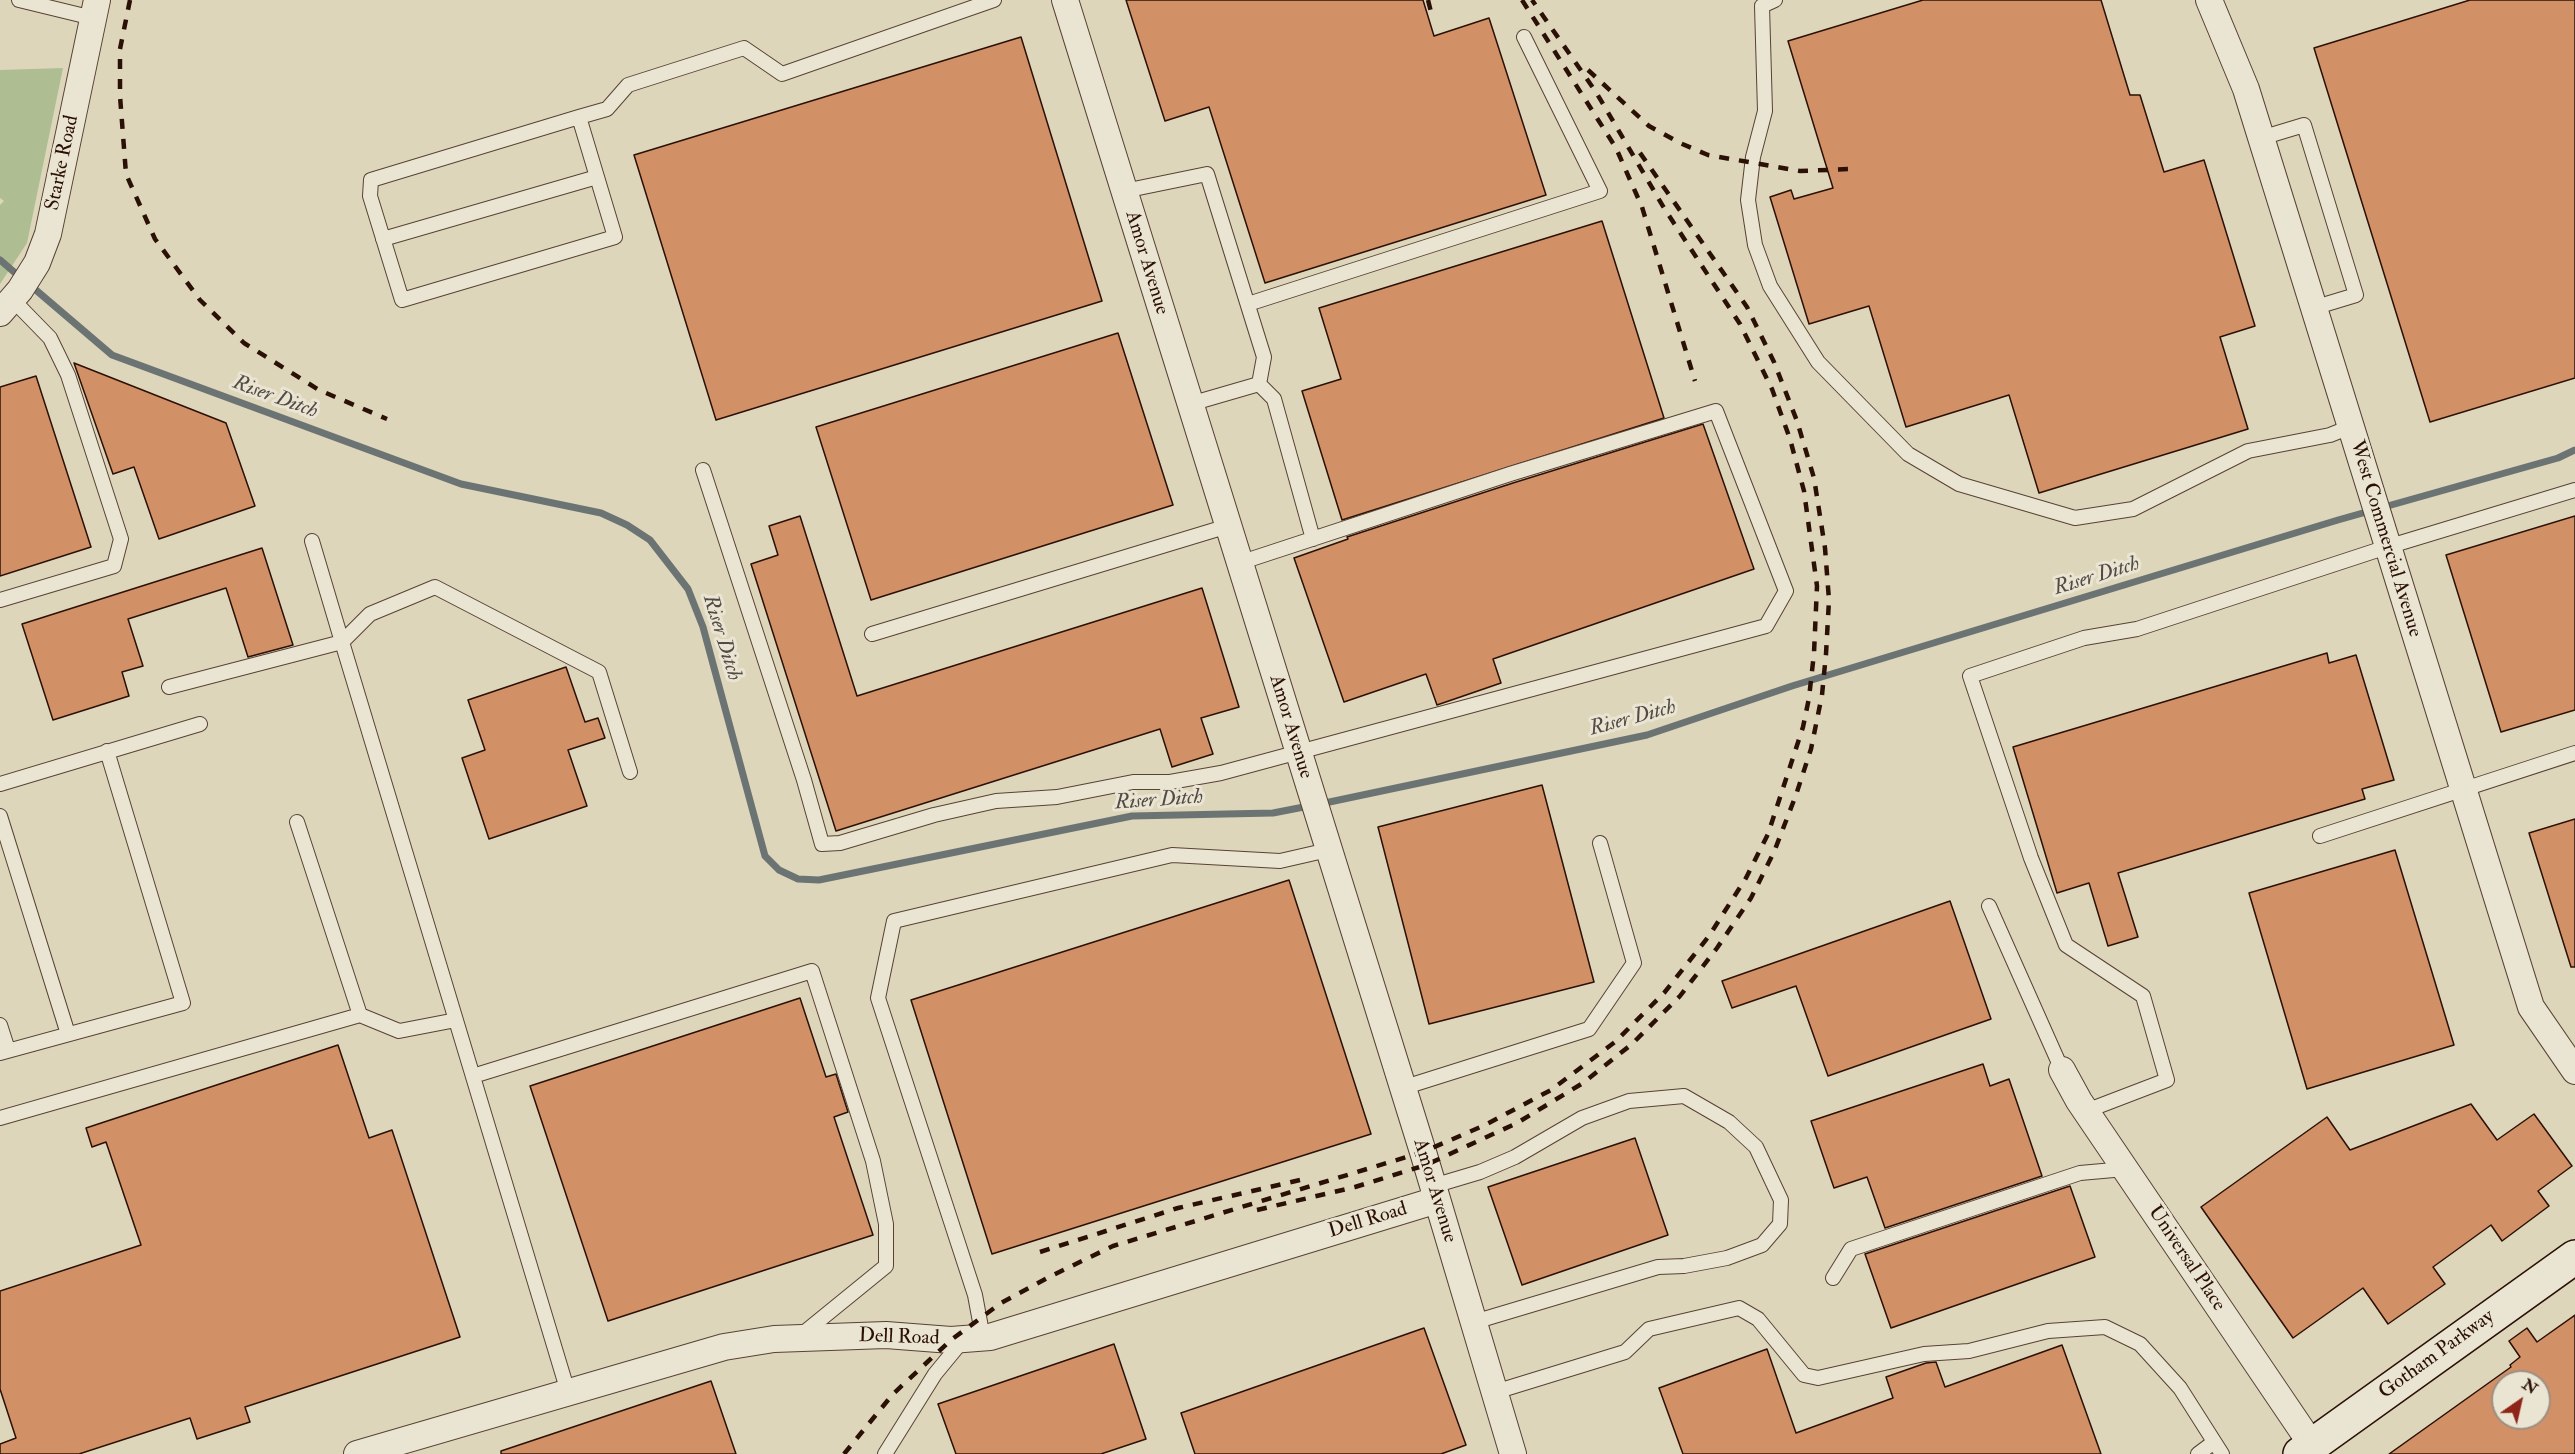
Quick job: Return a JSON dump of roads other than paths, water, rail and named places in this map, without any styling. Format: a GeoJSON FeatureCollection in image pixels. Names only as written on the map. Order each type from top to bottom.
{"type":"FeatureCollection","features":[{"type":"Feature","properties":{"kind":"street","name":"Amor Avenue"},"geometry":{"type":"LineString","coordinates":[[1065,0],[1435,1193],[1513,1454]]}},
{"type":"Feature","properties":{"kind":"street","name":"West Commercial Avenue"},"geometry":{"type":"LineString","coordinates":[[2209,0],[2246,89],[2531,1007],[2575,1071]]}},
{"type":"Feature","properties":{"kind":"street","name":"Starke Road"},"geometry":{"type":"LineString","coordinates":[[6,306],[37,263],[48,234],[95,9]]}},
{"type":"Feature","properties":{"kind":"street","name":"Universal Place"},"geometry":{"type":"LineString","coordinates":[[2061,1070],[2306,1450]]}},
{"type":"Feature","properties":{"kind":"street","name":"Dell Road"},"geometry":{"type":"LineString","coordinates":[[357,1454],[724,1347],[797,1338],[886,1335],[974,1338],[1045,1321],[1435,1193]]}},
{"type":"Feature","properties":{"kind":"street","name":"Gotham Parkway"},"geometry":{"type":"LineString","coordinates":[[2306,1450],[2575,1257]]}},
{"type":"Feature","properties":{"kind":"lane"},"geometry":{"type":"LineString","coordinates":[[19,0],[95,9]]}},
{"type":"Feature","properties":{"kind":"lane"},"geometry":{"type":"LineString","coordinates":[[579,117],[615,237],[402,300],[370,196],[371,180],[579,117],[607,109],[628,85],[744,48],[782,74],[994,0]]}},
{"type":"Feature","properties":{"kind":"lane"},"geometry":{"type":"LineString","coordinates":[[1775,0],[1762,6],[1765,111],[1753,157],[1748,200],[1755,245],[1770,286],[1818,362],[1908,454],[1959,484],[2075,518],[2133,509],[2248,451],[2330,435],[2350,427]]}},
{"type":"Feature","properties":{"kind":"lane"},"geometry":{"type":"LineString","coordinates":[[1248,304],[1600,191],[1524,37]]}},
{"type":"Feature","properties":{"kind":"lane"},"geometry":{"type":"LineString","coordinates":[[2261,138],[2304,125],[2356,295],[2313,308]]}},
{"type":"Feature","properties":{"kind":"lane"},"geometry":{"type":"LineString","coordinates":[[1124,191],[1207,174],[1264,357],[1259,384]]}},
{"type":"Feature","properties":{"kind":"lane"},"geometry":{"type":"LineString","coordinates":[[383,238],[597,177]]}},
{"type":"Feature","properties":{"kind":"lane"},"geometry":{"type":"LineString","coordinates":[[0,600],[114,566],[121,539],[68,375],[50,338],[6,306]]}},
{"type":"Feature","properties":{"kind":"lane"},"geometry":{"type":"LineString","coordinates":[[1190,404],[1259,384]]}},
{"type":"Feature","properties":{"kind":"lane"},"geometry":{"type":"LineString","coordinates":[[1259,384],[1274,399],[1313,539]]}},
{"type":"Feature","properties":{"kind":"lane"},"geometry":{"type":"LineString","coordinates":[[703,470],[804,780],[822,844],[840,843],[934,815],[996,801],[1057,797],[1133,782],[1170,782],[1221,773],[1766,626],[1786,591],[1716,411],[1239,563]]}},
{"type":"Feature","properties":{"kind":"lane"},"geometry":{"type":"LineString","coordinates":[[2086,1111],[2167,1080],[2143,996],[2066,945],[2031,858],[1970,676],[2084,638],[2137,629],[2387,547],[2575,490]]}},
{"type":"Feature","properties":{"kind":"lane"},"geometry":{"type":"LineString","coordinates":[[872,634],[1228,526]]}},
{"type":"Feature","properties":{"kind":"lane"},"geometry":{"type":"LineString","coordinates":[[312,541],[568,1392]]}},
{"type":"Feature","properties":{"kind":"lane"},"geometry":{"type":"LineString","coordinates":[[169,687],[342,642],[370,614],[435,587],[599,672],[630,772]]}},
{"type":"Feature","properties":{"kind":"lane"},"geometry":{"type":"LineString","coordinates":[[0,784],[200,724]]}},
{"type":"Feature","properties":{"kind":"lane"},"geometry":{"type":"LineString","coordinates":[[0,1025],[4,1052],[183,1003],[107,751]]}},
{"type":"Feature","properties":{"kind":"lane"},"geometry":{"type":"LineString","coordinates":[[2320,836],[2575,753]]}},
{"type":"Feature","properties":{"kind":"lane"},"geometry":{"type":"LineString","coordinates":[[0,816],[68,1034]]}},
{"type":"Feature","properties":{"kind":"lane"},"geometry":{"type":"LineString","coordinates":[[297,822],[360,1015]]}},
{"type":"Feature","properties":{"kind":"lane"},"geometry":{"type":"LineString","coordinates":[[1402,1088],[1589,1029],[1634,963],[1600,843]]}},
{"type":"Feature","properties":{"kind":"lane"},"geometry":{"type":"LineString","coordinates":[[885,1454],[935,1374],[974,1338],[975,1295],[878,998],[894,921],[1172,855],[1280,861],[1328,850]]}},
{"type":"Feature","properties":{"kind":"lane"},"geometry":{"type":"LineString","coordinates":[[1989,906],[2061,1070]]}},
{"type":"Feature","properties":{"kind":"lane"},"geometry":{"type":"LineString","coordinates":[[473,1076],[812,970],[873,1161],[886,1224],[886,1266],[797,1338]]}},
{"type":"Feature","properties":{"kind":"lane"},"geometry":{"type":"LineString","coordinates":[[0,1118],[360,1015],[399,1031],[456,1020]]}},
{"type":"Feature","properties":{"kind":"lane"},"geometry":{"type":"LineString","coordinates":[[1435,1193],[1515,1157],[1582,1118],[1629,1101],[1684,1096],[1729,1122],[1756,1147],[1781,1200],[1780,1224],[1762,1245],[1727,1258],[1684,1266],[1658,1267],[1474,1322]]}},
{"type":"Feature","properties":{"kind":"lane"},"geometry":{"type":"LineString","coordinates":[[1833,1278],[1851,1249],[2079,1173],[2125,1169]]}},
{"type":"Feature","properties":{"kind":"lane"},"geometry":{"type":"LineString","coordinates":[[1495,1392],[1625,1352],[1649,1329],[1739,1308],[1758,1319],[1804,1375],[1818,1378],[1924,1354],[1969,1351],[2048,1332],[2105,1327],[2140,1344],[2180,1388],[2222,1454]]}},
{"type":"Feature","properties":{"kind":"lane"},"geometry":{"type":"LineString","coordinates":[[2198,1454],[2214,1442]]}},
{"type":"Feature","properties":{"kind":"waterway","name":"Riser Ditch"},"geometry":{"type":"LineString","coordinates":[[0,260],[21,278]]}},
{"type":"Feature","properties":{"kind":"waterway","name":"Riser Ditch"},"geometry":{"type":"LineString","coordinates":[[30,285],[112,355],[461,484],[601,513],[627,525],[650,540],[688,589],[703,627],[765,856],[779,870],[798,879],[819,880],[1132,816],[1273,813],[1309,806]]}},
{"type":"Feature","properties":{"kind":"waterway","name":"Riser Ditch"},"geometry":{"type":"LineString","coordinates":[[1320,804],[1647,735],[1792,686],[2338,520],[2558,458],[2575,450]]}},
{"type":"Feature","properties":{"kind":"railway"},"geometry":{"type":"LineString","coordinates":[[130,0],[120,49],[120,96],[126,174],[155,239],[200,300],[244,343],[319,390],[387,419]]}},
{"type":"Feature","properties":{"kind":"railway"},"geometry":{"type":"LineString","coordinates":[[1428,0],[1431,12]]}},
{"type":"Feature","properties":{"kind":"railway"},"geometry":{"type":"LineString","coordinates":[[1522,0],[1616,148],[1642,207],[1695,381]]}},
{"type":"Feature","properties":{"kind":"railway"},"geometry":{"type":"LineString","coordinates":[[844,1454],[893,1394],[951,1340],[1001,1303],[1049,1277],[1113,1246],[1423,1152],[1485,1125],[1551,1090],[1615,1042],[1664,993],[1709,936],[1746,878],[1768,834],[1803,727],[1814,653],[1817,586],[1804,491],[1790,439],[1772,389],[1740,324],[1664,208],[1596,92],[1532,0]]}},
{"type":"Feature","properties":{"kind":"railway"},"geometry":{"type":"LineString","coordinates":[[1588,70],[1649,126],[1708,155],[1800,171],[1850,169]]}},
{"type":"Feature","properties":{"kind":"railway"},"geometry":{"type":"LineString","coordinates":[[1257,1210],[1355,1187],[1426,1165],[1517,1123],[1583,1083],[1632,1044],[1680,996],[1717,948],[1751,898],[1774,852],[1796,795],[1811,749],[1822,695],[1826,654],[1829,600],[1825,548],[1814,478],[1797,421],[1774,362],[1747,307],[1638,150]]}},
{"type":"Feature","properties":{"kind":"railway"},"geometry":{"type":"LineString","coordinates":[[1040,1252],[1178,1208],[1309,1178]]}}]}
